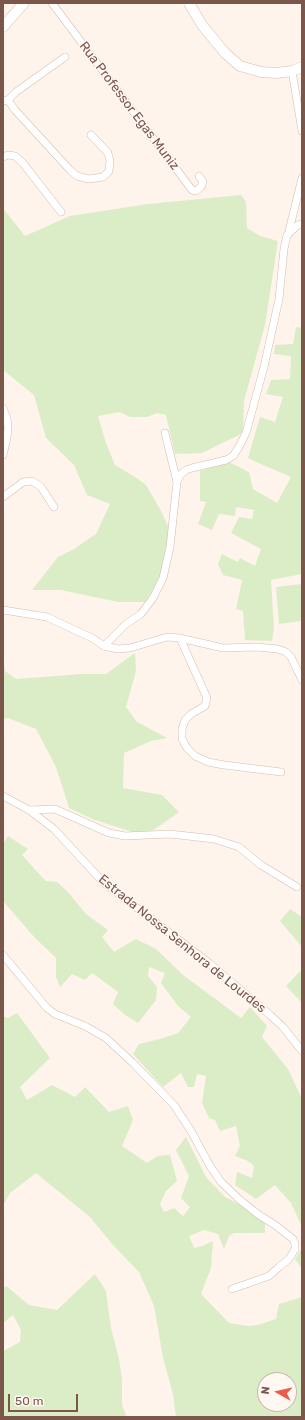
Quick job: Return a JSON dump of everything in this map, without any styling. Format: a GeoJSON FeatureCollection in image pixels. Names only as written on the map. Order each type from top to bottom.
{"type":"FeatureCollection","features":[{"type":"Feature","properties":{"kind":"main road"},"geometry":{"type":"LineString","coordinates":[[3,27],[24,3]]}},
{"type":"Feature","properties":{"kind":"main road"},"geometry":{"type":"LineString","coordinates":[[189,3],[202,25],[225,54],[240,66],[261,72],[276,73],[292,71],[302,67]]}},
{"type":"Feature","properties":{"kind":"street","name":"Rua Professor Egas Muniz"},"geometry":{"type":"LineString","coordinates":[[52,3],[192,190],[196,191],[202,187],[203,182],[199,176]]}},
{"type":"Feature","properties":{"kind":"street"},"geometry":{"type":"LineString","coordinates":[[64,57],[5,101],[70,170],[78,176],[89,179],[103,177],[109,171],[110,161],[108,153],[91,135]]}},
{"type":"Feature","properties":{"kind":"street"},"geometry":{"type":"LineString","coordinates":[[292,71],[302,131]]}},
{"type":"Feature","properties":{"kind":"street"},"geometry":{"type":"LineString","coordinates":[[3,156],[15,156],[22,162],[61,212]]}},
{"type":"Feature","properties":{"kind":"street"},"geometry":{"type":"LineString","coordinates":[[104,646],[126,624],[141,614],[153,598],[163,578],[170,547],[177,482],[180,475],[186,470],[226,460],[233,456],[246,433],[264,367],[279,299],[284,249],[302,178]]}},
{"type":"Feature","properties":{"kind":"street"},"geometry":{"type":"LineString","coordinates":[[288,235],[302,224]]}},
{"type":"Feature","properties":{"kind":"street"},"geometry":{"type":"LineString","coordinates":[[3,408],[8,427],[3,455]]}},
{"type":"Feature","properties":{"kind":"street"},"geometry":{"type":"LineString","coordinates":[[165,433],[177,482]]}},
{"type":"Feature","properties":{"kind":"street"},"geometry":{"type":"LineString","coordinates":[[3,497],[23,482],[32,481],[41,486],[54,507]]}},
{"type":"Feature","properties":{"kind":"street"},"geometry":{"type":"LineString","coordinates":[[3,610],[47,617],[86,635],[104,646],[118,649],[130,648],[167,637],[180,638],[224,648],[257,647],[278,649],[286,652],[291,657],[302,680]]}},
{"type":"Feature","properties":{"kind":"street"},"geometry":{"type":"LineString","coordinates":[[180,638],[207,698],[205,706],[191,714],[185,720],[182,729],[182,739],[187,748],[195,756],[208,762],[281,772]]}},
{"type":"Feature","properties":{"kind":"street","name":"Estrada Nossa Senhora de Lourdes"},"geometry":{"type":"LineString","coordinates":[[3,796],[29,810],[54,829],[103,882],[209,963],[270,1014],[283,1027],[302,1051]]}},
{"type":"Feature","properties":{"kind":"street"},"geometry":{"type":"LineString","coordinates":[[29,810],[55,809],[109,833],[125,836],[170,834],[214,839],[240,847],[261,865],[297,887]]}},
{"type":"Feature","properties":{"kind":"street"},"geometry":{"type":"LineString","coordinates":[[3,955],[47,1008],[55,1014],[85,1026],[106,1038],[133,1062],[174,1105],[221,1182],[259,1215],[276,1225],[293,1240],[295,1249],[289,1259],[269,1276],[232,1289]]}},
{"type":"Feature","properties":{"kind":"green space"},"geometry":{"type":"Polygon","coordinates":[[[241,195],[246,202],[247,228],[260,236],[278,241],[265,325],[244,401],[243,433],[202,453],[175,454],[166,415],[157,413],[147,417],[130,417],[120,412],[98,416],[106,443],[115,465],[146,485],[169,528],[164,573],[145,602],[118,602],[61,590],[32,590],[58,557],[74,549],[96,534],[110,504],[87,495],[74,465],[46,438],[34,395],[3,370],[3,208],[25,236],[70,216],[148,204],[241,195]]]}},
{"type":"Feature","properties":{"kind":"green space"},"geometry":{"type":"Polygon","coordinates":[[[296,327],[302,328],[302,574],[271,580],[274,628],[272,641],[245,640],[243,611],[236,609],[242,580],[223,575],[218,564],[222,554],[238,562],[240,558],[255,566],[261,549],[231,533],[239,517],[252,519],[254,510],[236,507],[235,516],[219,514],[212,530],[198,524],[206,502],[200,501],[200,471],[229,462],[249,472],[253,489],[277,503],[291,477],[248,458],[260,417],[275,422],[283,397],[266,394],[271,380],[290,379],[291,356],[274,354],[275,345],[293,344],[296,327]]]}},
{"type":"Feature","properties":{"kind":"green space"},"geometry":{"type":"Polygon","coordinates":[[[302,584],[302,621],[279,624],[276,587],[302,584]]]}},
{"type":"Feature","properties":{"kind":"green space"},"geometry":{"type":"Polygon","coordinates":[[[135,653],[136,671],[126,707],[137,722],[167,738],[151,741],[124,753],[123,788],[162,795],[179,812],[145,836],[95,820],[69,808],[56,767],[36,729],[8,718],[3,719],[3,655],[5,671],[16,679],[82,674],[106,674],[135,653]]]}},
{"type":"Feature","properties":{"kind":"green space"},"geometry":{"type":"Polygon","coordinates":[[[8,836],[28,849],[22,855],[46,881],[57,882],[68,892],[86,914],[108,930],[102,937],[114,952],[136,939],[156,949],[183,975],[241,1018],[250,1007],[267,1026],[262,1037],[288,1069],[302,1099],[302,1227],[291,1203],[275,1185],[256,1199],[235,1185],[237,1172],[252,1178],[254,1166],[248,1161],[235,1156],[240,1146],[236,1126],[220,1131],[215,1120],[209,1118],[202,1103],[206,1076],[197,1074],[194,1087],[188,1087],[181,1073],[163,1087],[133,1054],[139,1044],[178,1033],[191,1017],[178,1006],[161,983],[165,973],[149,967],[148,976],[157,987],[156,1000],[138,1023],[125,1015],[113,1004],[118,992],[92,973],[85,980],[72,974],[60,987],[56,977],[56,958],[35,938],[3,901],[3,844],[8,836]]]}},
{"type":"Feature","properties":{"kind":"green space"},"geometry":{"type":"Polygon","coordinates":[[[290,909],[302,917],[302,947],[280,921],[290,909]]]}},
{"type":"Feature","properties":{"kind":"green space"},"geometry":{"type":"Polygon","coordinates":[[[302,969],[302,1003],[286,986],[302,969]]]}},
{"type":"Feature","properties":{"kind":"green space"},"geometry":{"type":"Polygon","coordinates":[[[17,1013],[50,1058],[20,1087],[27,1100],[52,1085],[75,1097],[85,1087],[109,1112],[128,1106],[133,1120],[122,1146],[147,1163],[158,1156],[170,1155],[177,1181],[166,1191],[160,1204],[164,1212],[174,1208],[183,1216],[190,1207],[181,1198],[189,1176],[176,1150],[186,1137],[206,1177],[225,1197],[244,1207],[265,1221],[265,1233],[234,1233],[229,1236],[224,1249],[218,1234],[204,1230],[189,1236],[194,1248],[213,1241],[211,1268],[201,1294],[229,1323],[248,1326],[258,1325],[276,1319],[279,1304],[302,1297],[302,1417],[176,1417],[173,1394],[163,1358],[154,1306],[139,1272],[113,1245],[90,1217],[36,1173],[10,1193],[3,1206],[3,1016],[8,1018],[17,1013]]]}},
{"type":"Feature","properties":{"kind":"green space"},"geometry":{"type":"Polygon","coordinates":[[[302,1248],[302,1269],[295,1259],[302,1248]]]}},
{"type":"Feature","properties":{"kind":"green space"},"geometry":{"type":"Polygon","coordinates":[[[95,1274],[106,1291],[111,1328],[119,1359],[122,1379],[122,1405],[127,1417],[3,1417],[3,1351],[20,1342],[21,1330],[13,1315],[3,1323],[3,1288],[6,1286],[29,1305],[57,1310],[95,1274]]]}}]}
